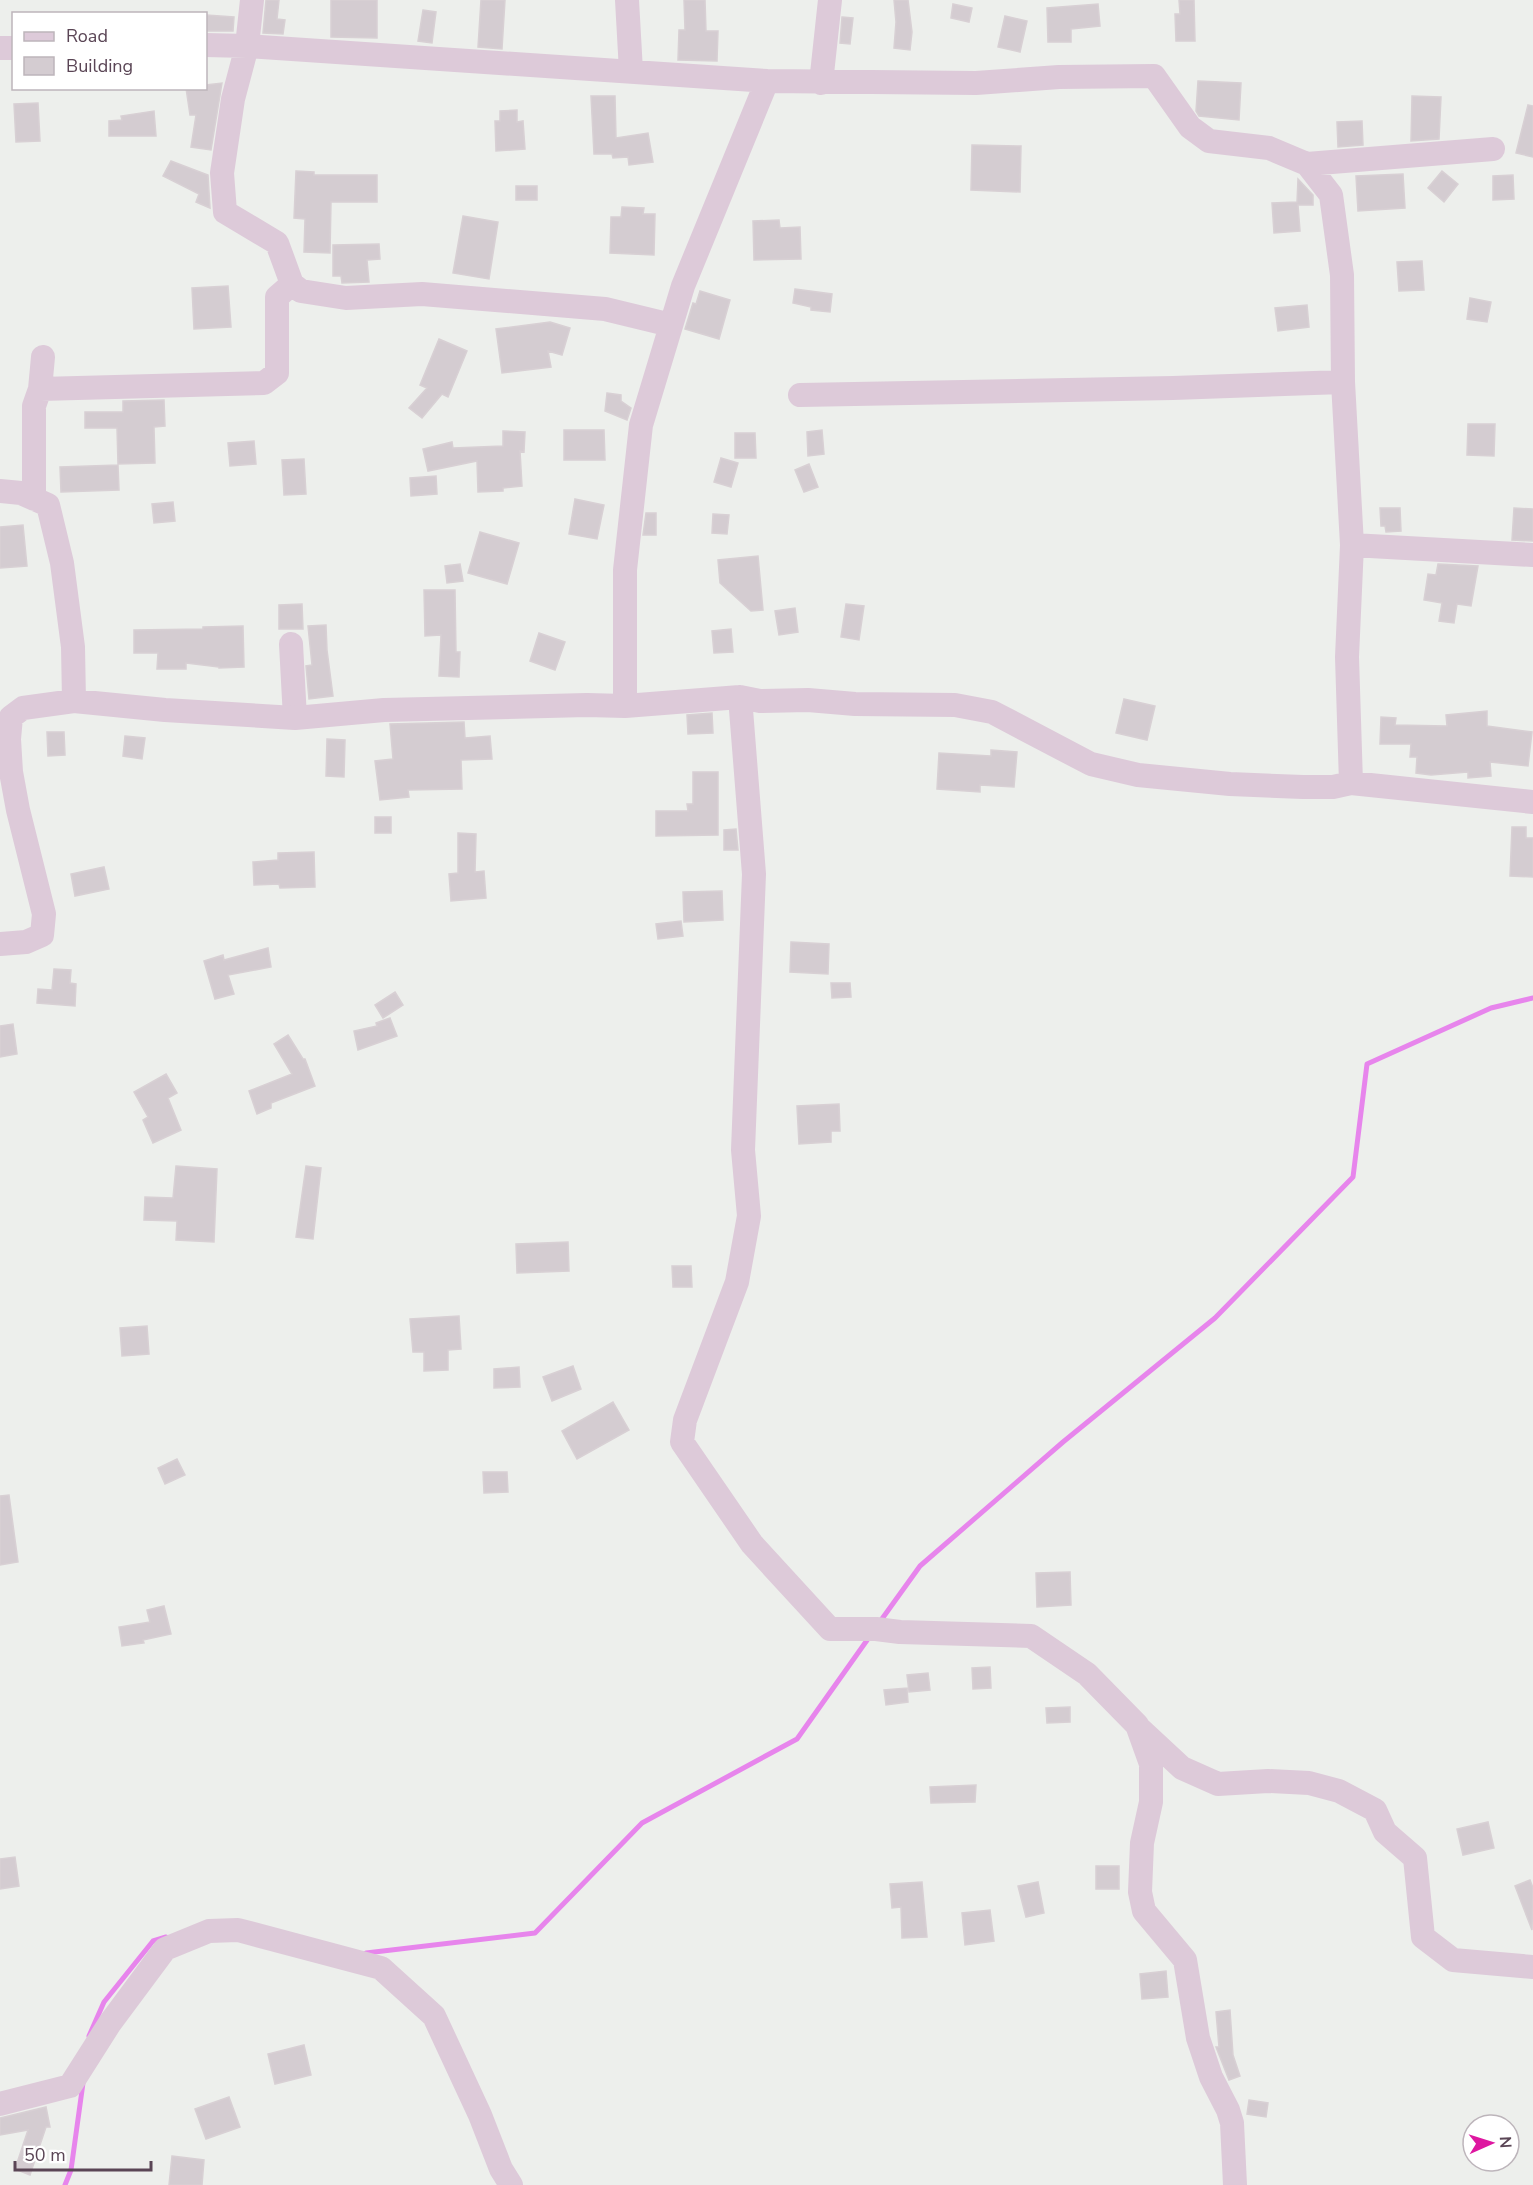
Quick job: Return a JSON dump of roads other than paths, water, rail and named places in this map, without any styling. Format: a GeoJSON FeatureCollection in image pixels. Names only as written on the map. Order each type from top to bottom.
{"type":"FeatureCollection","features":[{"type":"Feature","properties":{"kind":"street"},"geometry":{"type":"LineString","coordinates":[[252,0],[247,46],[233,99],[222,173],[225,212],[277,243],[292,284],[301,291],[346,298],[422,294],[605,309],[672,325]]}},
{"type":"Feature","properties":{"kind":"street"},"geometry":{"type":"LineString","coordinates":[[627,0],[632,71]]}},
{"type":"Feature","properties":{"kind":"street"},"geometry":{"type":"LineString","coordinates":[[820,83],[830,0]]}},
{"type":"Feature","properties":{"kind":"street"},"geometry":{"type":"LineString","coordinates":[[207,45],[820,83],[975,83],[1059,77],[1154,76],[1190,126],[1209,141],[1269,148],[1307,164],[1493,149]]}},
{"type":"Feature","properties":{"kind":"street"},"geometry":{"type":"LineString","coordinates":[[625,706],[625,570],[641,425],[683,286],[767,81]]}},
{"type":"Feature","properties":{"kind":"street"},"geometry":{"type":"LineString","coordinates":[[1307,164],[1332,195],[1342,275],[1343,382],[1352,545],[1347,657],[1351,783]]}},
{"type":"Feature","properties":{"kind":"street"},"geometry":{"type":"LineString","coordinates":[[40,389],[264,383],[277,373],[277,297],[292,284]]}},
{"type":"Feature","properties":{"kind":"street"},"geometry":{"type":"LineString","coordinates":[[34,499],[34,406],[40,389],[43,357]]}},
{"type":"Feature","properties":{"kind":"street"},"geometry":{"type":"LineString","coordinates":[[800,395],[1343,382]]}},
{"type":"Feature","properties":{"kind":"street"},"geometry":{"type":"LineString","coordinates":[[0,491],[21,493],[48,505],[62,563],[73,647],[74,701]]}},
{"type":"Feature","properties":{"kind":"street"},"geometry":{"type":"LineString","coordinates":[[1352,545],[1533,555]]}},
{"type":"Feature","properties":{"kind":"street"},"geometry":{"type":"LineString","coordinates":[[291,644],[295,718]]}},
{"type":"Feature","properties":{"kind":"street"},"geometry":{"type":"LineString","coordinates":[[740,697],[754,874],[743,1150],[749,1216],[737,1282],[686,1420],[682,1442],[752,1544],[830,1629],[1031,1636],[1087,1674],[1182,1768],[1218,1784],[1268,1781],[1309,1783],[1339,1791],[1375,1809],[1385,1832],[1415,1858],[1423,1937],[1453,1960],[1533,1967]]}},
{"type":"Feature","properties":{"kind":"street"},"geometry":{"type":"LineString","coordinates":[[0,944],[26,942],[42,935],[44,914],[11,772],[9,739],[11,717],[23,708],[74,701],[295,718],[384,710],[625,706],[740,697],[760,701],[808,700],[855,704],[955,705],[992,712],[1091,764],[1138,776],[1230,784],[1303,787],[1333,787],[1351,783],[1533,802]]}},
{"type":"Feature","properties":{"kind":"street"},"geometry":{"type":"LineString","coordinates":[[1137,1725],[1151,1764],[1151,1802],[1142,1844],[1140,1893],[1144,1911],[1185,1960],[1198,2038],[1211,2077],[1232,2123],[1235,2185]]}},
{"type":"Feature","properties":{"kind":"street"},"geometry":{"type":"LineString","coordinates":[[0,2104],[70,2086],[110,2023],[165,1949],[209,1930],[238,1930],[381,1968],[434,2016],[480,2115],[501,2169],[511,2185]]}},
{"type":"Feature","properties":{"kind":"waterway"},"geometry":{"type":"LineString","coordinates":[[879,1623],[920,1566],[1063,1442],[1215,1318],[1353,1177],[1367,1064],[1491,1008],[1533,998]]}},
{"type":"Feature","properties":{"kind":"waterway"},"geometry":{"type":"LineString","coordinates":[[366,1953],[535,1933],[642,1823],[797,1739],[870,1636]]}},
{"type":"Feature","properties":{"kind":"waterway"},"geometry":{"type":"LineString","coordinates":[[89,2036],[104,2002],[153,1941],[166,1937]]}},
{"type":"Feature","properties":{"kind":"waterway"},"geometry":{"type":"LineString","coordinates":[[65,2185],[71,2170],[83,2083]]}}]}
